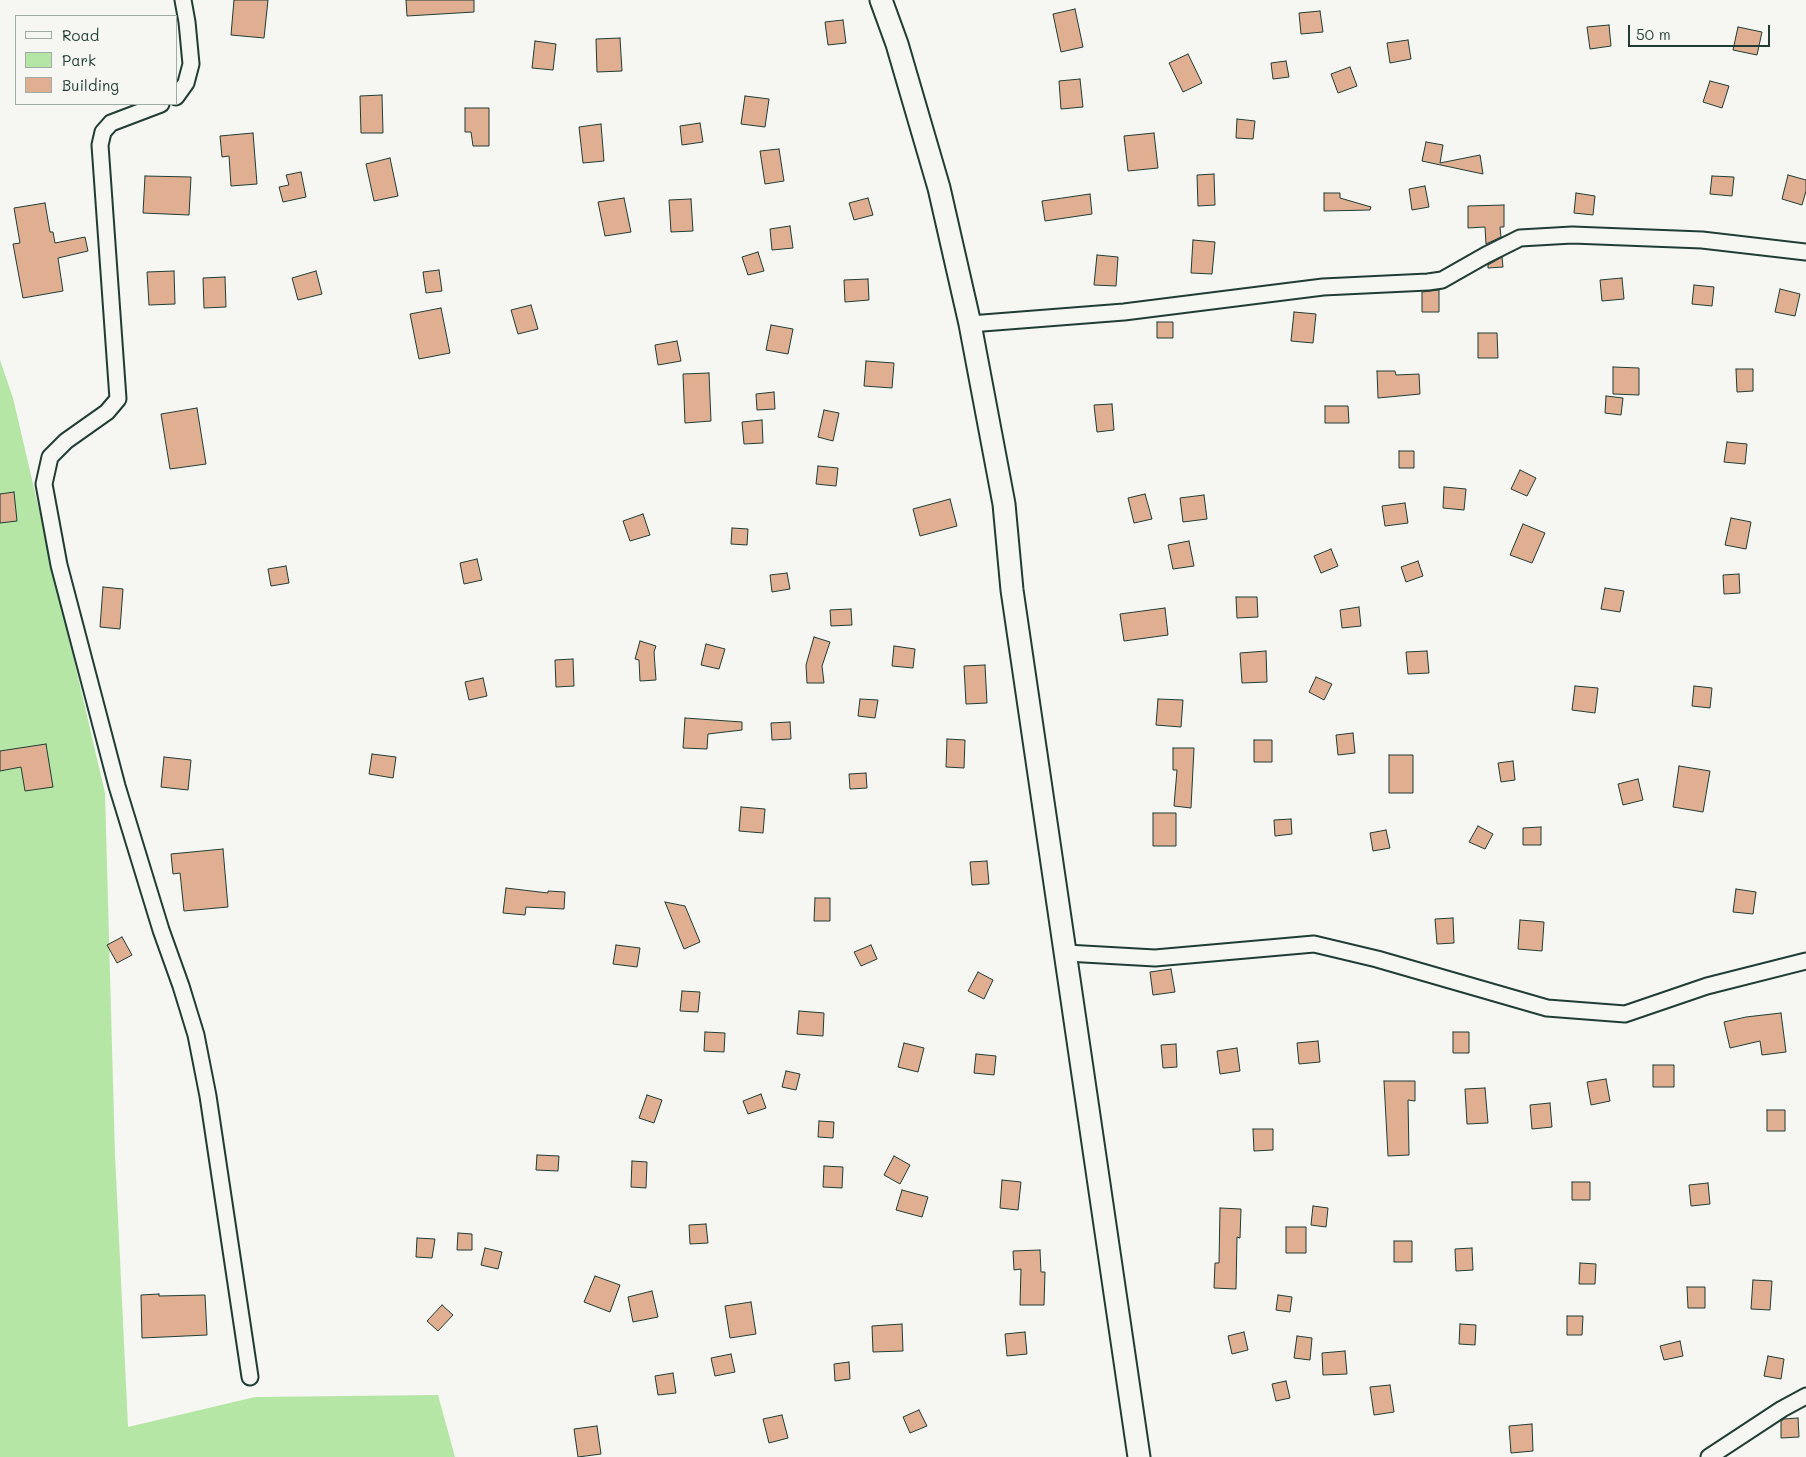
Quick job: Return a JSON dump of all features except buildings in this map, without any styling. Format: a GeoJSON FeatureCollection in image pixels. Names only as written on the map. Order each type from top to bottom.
{"type":"FeatureCollection","features":[{"type":"Feature","properties":{"kind":"main road"},"geometry":{"type":"LineString","coordinates":[[881,0],[897,44],[939,188],[970,324],[1004,504],[1012,590],[1140,1457]]}},
{"type":"Feature","properties":{"kind":"street"},"geometry":{"type":"LineString","coordinates":[[178,94],[186,84],[190,64],[187,22],[183,0]]}},
{"type":"Feature","properties":{"kind":"street"},"geometry":{"type":"LineString","coordinates":[[159,105],[111,123],[103,132],[100,145],[118,399],[106,412],[66,442],[50,457],[44,484],[59,565],[117,786],[160,930],[181,986],[196,1035],[208,1096],[250,1377]]}},
{"type":"Feature","properties":{"kind":"street"},"geometry":{"type":"LineString","coordinates":[[970,324],[1124,312],[1323,288],[1442,280],[1520,238],[1572,235],[1702,240],[1806,252]]}},
{"type":"Feature","properties":{"kind":"street"},"geometry":{"type":"LineString","coordinates":[[1066,953],[1155,958],[1314,944],[1377,959],[1546,1008],[1625,1014],[1707,986],[1806,961]]}},
{"type":"Feature","properties":{"kind":"street"},"geometry":{"type":"LineString","coordinates":[[1709,1457],[1782,1409],[1806,1396]]}},
{"type":"Feature","properties":{"kind":"green space"},"geometry":{"type":"Polygon","coordinates":[[[0,360],[13,398],[105,793],[115,1155],[128,1427],[255,1397],[438,1395],[455,1457],[0,1457],[0,360]]]}}]}
